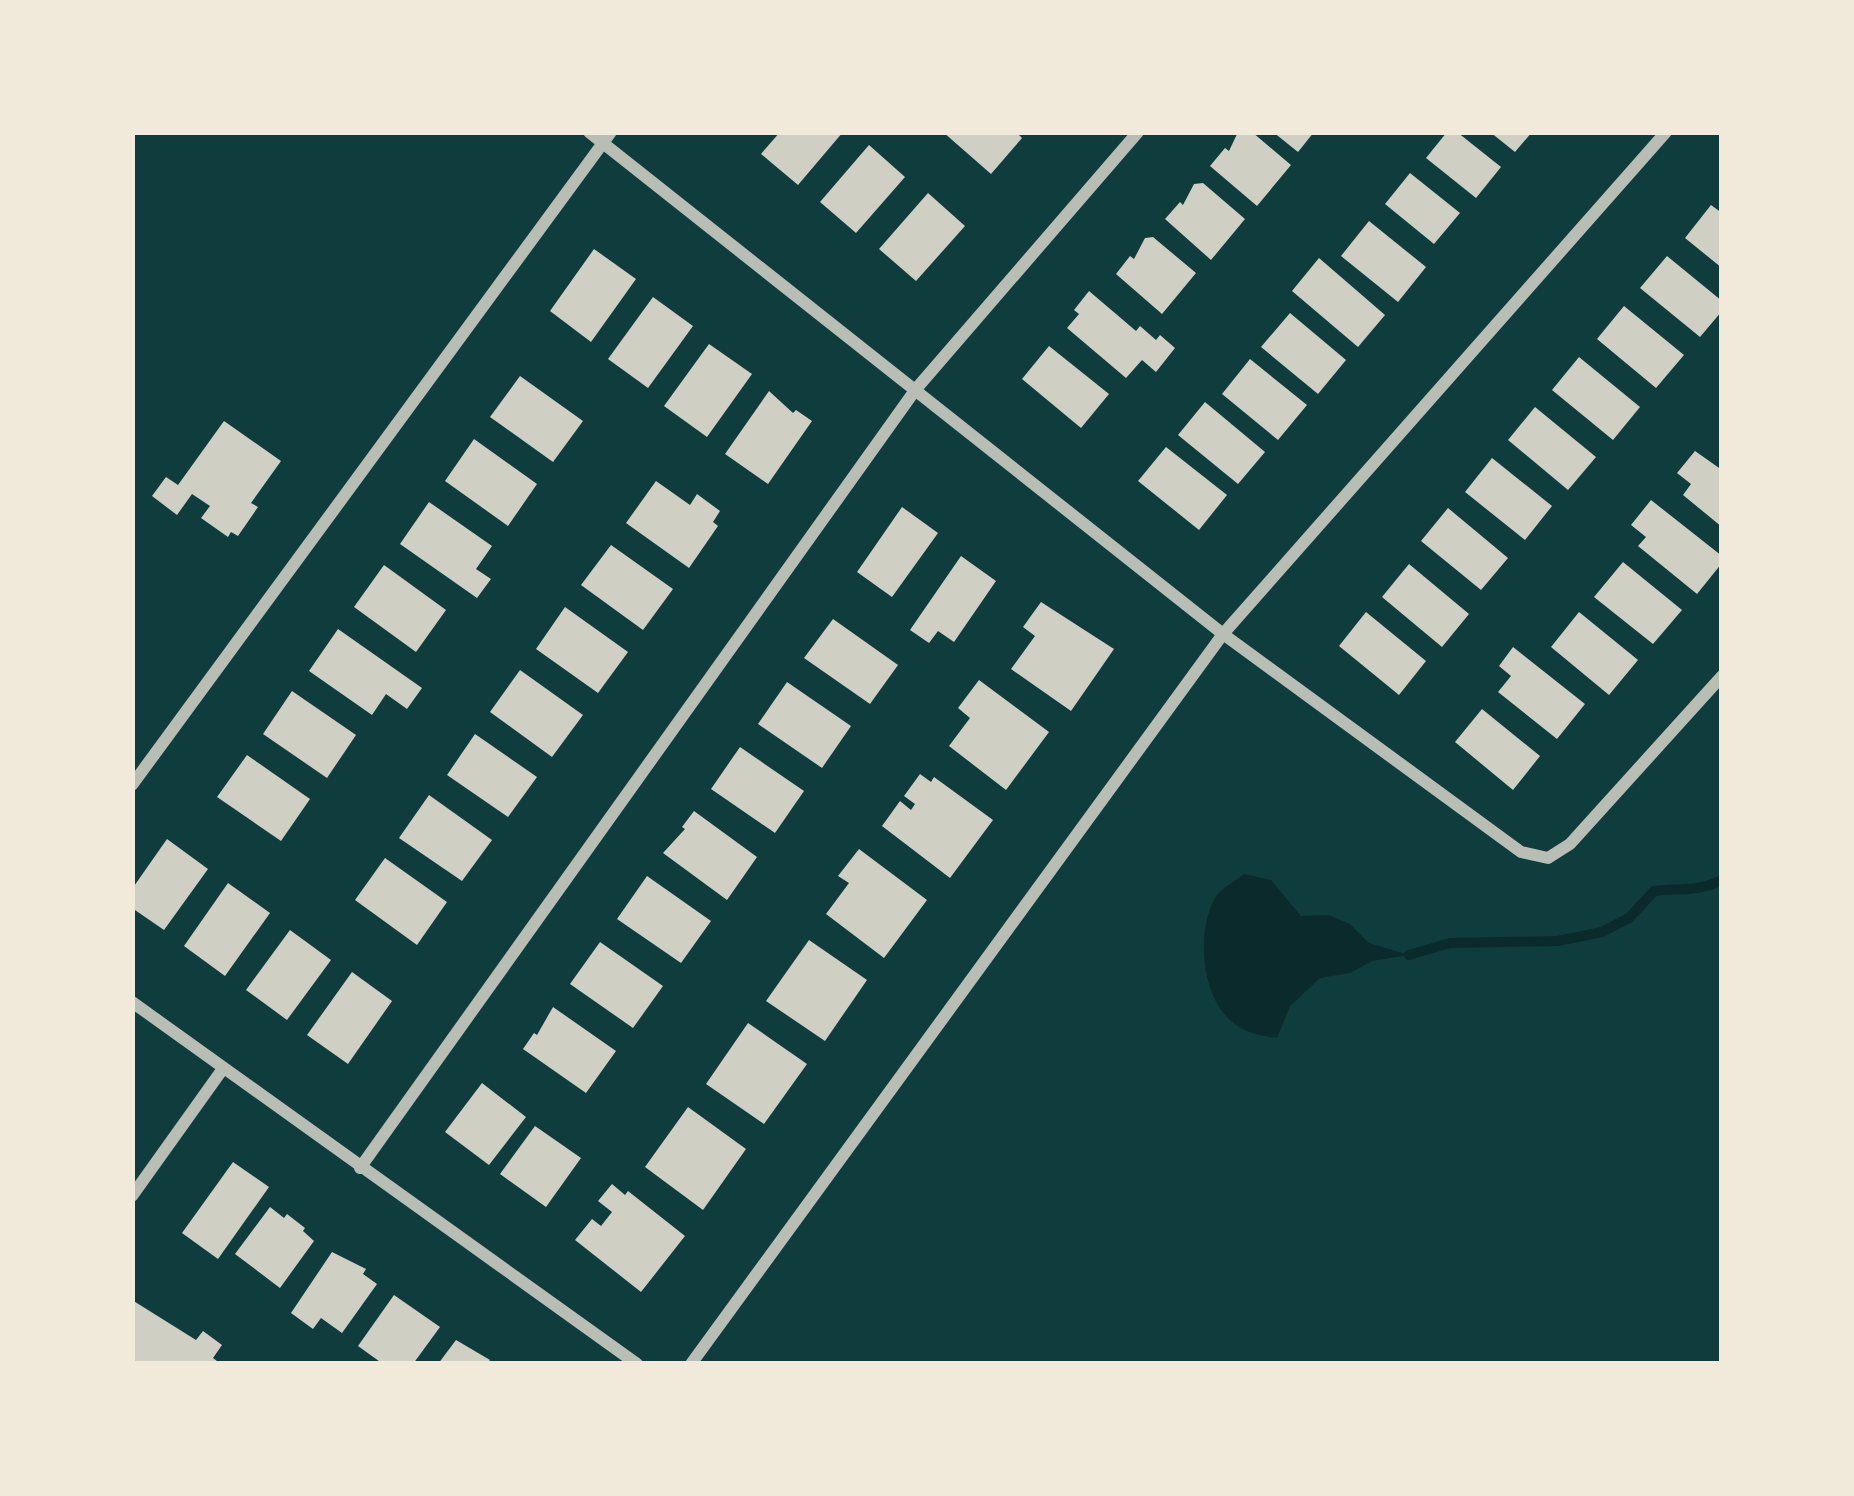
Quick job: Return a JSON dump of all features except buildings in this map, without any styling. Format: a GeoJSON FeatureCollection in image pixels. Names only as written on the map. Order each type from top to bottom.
{"type":"FeatureCollection","features":[{"type":"Feature","properties":{"kind":"street"},"geometry":{"type":"LineString","coordinates":[[589,132],[606,137],[1223,634],[1521,852],[1548,858],[1570,844],[1722,676]]}},
{"type":"Feature","properties":{"kind":"street"},"geometry":{"type":"LineString","coordinates":[[360,1168],[916,389],[1138,132]]}},
{"type":"Feature","properties":{"kind":"street"},"geometry":{"type":"LineString","coordinates":[[691,1364],[1223,634],[1666,132]]}},
{"type":"Feature","properties":{"kind":"street"},"geometry":{"type":"LineString","coordinates":[[132,785],[606,137]]}},
{"type":"Feature","properties":{"kind":"street"},"geometry":{"type":"LineString","coordinates":[[132,1002],[637,1364]]}},
{"type":"Feature","properties":{"kind":"street"},"geometry":{"type":"LineString","coordinates":[[132,1196],[222,1070]]}},
{"type":"Feature","properties":{"kind":"water"},"geometry":{"type":"Polygon","coordinates":[[[1244,874],[1271,880],[1301,916],[1329,915],[1350,924],[1369,943],[1409,955],[1320,978],[1290,1006],[1277,1038],[1243,1029],[1226,1016],[1211,991],[1204,942],[1215,898],[1244,874]]]}},
{"type":"Feature","properties":{"kind":"waterway"},"geometry":{"type":"LineString","coordinates":[[1409,955],[1450,943],[1558,941],[1602,932],[1629,918],[1654,891],[1697,888],[1722,880]]}}]}
